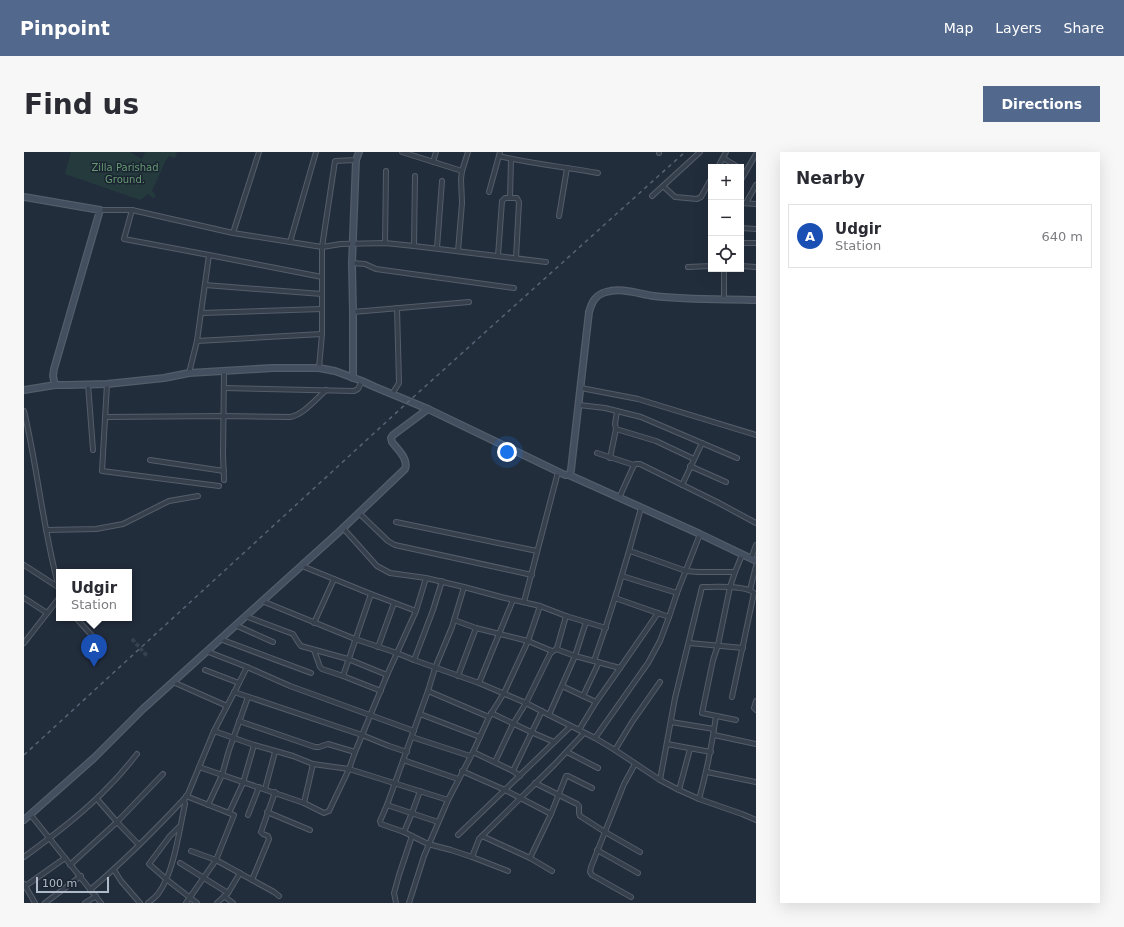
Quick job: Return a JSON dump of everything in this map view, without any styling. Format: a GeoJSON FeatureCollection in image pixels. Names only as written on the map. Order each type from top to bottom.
{"type":"FeatureCollection","features":[{"type":"Feature","properties":{"kind":"main road"},"geometry":{"type":"LineString","coordinates":[[353,378],[352,263],[356,160],[359,152]]}},
{"type":"Feature","properties":{"kind":"main road"},"geometry":{"type":"LineString","coordinates":[[24,197],[100,210],[54,369],[54,385]]}},
{"type":"Feature","properties":{"kind":"main road"},"geometry":{"type":"LineString","coordinates":[[569,475],[571,470],[579,405],[589,312],[592,302],[598,295],[607,291],[619,290],[654,296],[756,300]]}},
{"type":"Feature","properties":{"kind":"main road"},"geometry":{"type":"LineString","coordinates":[[24,390],[54,385],[107,384],[164,378],[189,373],[273,368],[319,368],[335,371],[428,409],[558,472],[569,475],[754,560]]}},
{"type":"Feature","properties":{"kind":"main road"},"geometry":{"type":"LineString","coordinates":[[24,820],[94,758],[143,709],[302,566],[405,469],[407,465],[406,461],[392,442],[391,438],[428,409]]}},
{"type":"Feature","properties":{"kind":"street"},"geometry":{"type":"LineString","coordinates":[[233,233],[259,152]]}},
{"type":"Feature","properties":{"kind":"street"},"geometry":{"type":"LineString","coordinates":[[290,242],[316,152]]}},
{"type":"Feature","properties":{"kind":"street"},"geometry":{"type":"LineString","coordinates":[[402,152],[462,171]]}},
{"type":"Feature","properties":{"kind":"street"},"geometry":{"type":"LineString","coordinates":[[433,162],[436,152]]}},
{"type":"Feature","properties":{"kind":"street"},"geometry":{"type":"LineString","coordinates":[[458,251],[462,203],[462,171],[468,152]]}},
{"type":"Feature","properties":{"kind":"street"},"geometry":{"type":"LineString","coordinates":[[652,196],[700,152]]}},
{"type":"Feature","properties":{"kind":"street"},"geometry":{"type":"LineString","coordinates":[[720,164],[726,152]]}},
{"type":"Feature","properties":{"kind":"street"},"geometry":{"type":"LineString","coordinates":[[489,192],[500,154],[511,159],[598,173]]}},
{"type":"Feature","properties":{"kind":"street"},"geometry":{"type":"LineString","coordinates":[[744,175],[756,154]]}},
{"type":"Feature","properties":{"kind":"street"},"geometry":{"type":"LineString","coordinates":[[723,158],[733,164]]}},
{"type":"Feature","properties":{"kind":"street"},"geometry":{"type":"LineString","coordinates":[[510,198],[511,159]]}},
{"type":"Feature","properties":{"kind":"street"},"geometry":{"type":"LineString","coordinates":[[319,368],[322,334],[322,247],[336,161],[356,160]]}},
{"type":"Feature","properties":{"kind":"street"},"geometry":{"type":"LineString","coordinates":[[559,216],[567,168]]}},
{"type":"Feature","properties":{"kind":"street"},"geometry":{"type":"LineString","coordinates":[[385,243],[386,172]]}},
{"type":"Feature","properties":{"kind":"street"},"geometry":{"type":"LineString","coordinates":[[414,246],[415,176]]}},
{"type":"Feature","properties":{"kind":"street"},"geometry":{"type":"LineString","coordinates":[[437,248],[442,181]]}},
{"type":"Feature","properties":{"kind":"street"},"geometry":{"type":"LineString","coordinates":[[664,186],[675,197],[697,199],[701,197],[708,184]]}},
{"type":"Feature","properties":{"kind":"street"},"geometry":{"type":"LineString","coordinates":[[756,186],[746,203],[756,204]]}},
{"type":"Feature","properties":{"kind":"street"},"geometry":{"type":"LineString","coordinates":[[498,256],[502,201],[505,198],[517,198],[519,202],[516,258]]}},
{"type":"Feature","properties":{"kind":"street"},"geometry":{"type":"LineString","coordinates":[[100,210],[132,210],[233,233],[322,247],[341,244],[385,243],[546,262]]}},
{"type":"Feature","properties":{"kind":"street"},"geometry":{"type":"LineString","coordinates":[[132,210],[124,238],[322,277]]}},
{"type":"Feature","properties":{"kind":"street"},"geometry":{"type":"LineString","coordinates":[[744,228],[756,229]]}},
{"type":"Feature","properties":{"kind":"street"},"geometry":{"type":"LineString","coordinates":[[744,243],[756,243]]}},
{"type":"Feature","properties":{"kind":"street"},"geometry":{"type":"LineString","coordinates":[[189,373],[197,341],[209,255]]}},
{"type":"Feature","properties":{"kind":"street"},"geometry":{"type":"LineString","coordinates":[[352,263],[365,264],[376,269],[514,288]]}},
{"type":"Feature","properties":{"kind":"street"},"geometry":{"type":"LineString","coordinates":[[688,267],[708,266]]}},
{"type":"Feature","properties":{"kind":"street"},"geometry":{"type":"LineString","coordinates":[[744,266],[756,267]]}},
{"type":"Feature","properties":{"kind":"street"},"geometry":{"type":"LineString","coordinates":[[724,272],[724,299]]}},
{"type":"Feature","properties":{"kind":"street"},"geometry":{"type":"LineString","coordinates":[[205,285],[322,294]]}},
{"type":"Feature","properties":{"kind":"street"},"geometry":{"type":"LineString","coordinates":[[353,312],[469,302]]}},
{"type":"Feature","properties":{"kind":"street"},"geometry":{"type":"LineString","coordinates":[[392,394],[399,383],[397,308]]}},
{"type":"Feature","properties":{"kind":"street"},"geometry":{"type":"LineString","coordinates":[[201,313],[322,309]]}},
{"type":"Feature","properties":{"kind":"street"},"geometry":{"type":"LineString","coordinates":[[197,341],[322,334]]}},
{"type":"Feature","properties":{"kind":"street"},"geometry":{"type":"LineString","coordinates":[[224,371],[224,480]]}},
{"type":"Feature","properties":{"kind":"street"},"geometry":{"type":"LineString","coordinates":[[224,388],[354,391],[358,389],[362,381]]}},
{"type":"Feature","properties":{"kind":"street"},"geometry":{"type":"LineString","coordinates":[[88,384],[93,450]]}},
{"type":"Feature","properties":{"kind":"street"},"geometry":{"type":"LineString","coordinates":[[107,384],[102,471],[219,486]]}},
{"type":"Feature","properties":{"kind":"street"},"geometry":{"type":"LineString","coordinates":[[581,388],[645,401],[756,435]]}},
{"type":"Feature","properties":{"kind":"street"},"geometry":{"type":"LineString","coordinates":[[105,417],[290,417],[300,413],[326,390]]}},
{"type":"Feature","properties":{"kind":"street"},"geometry":{"type":"LineString","coordinates":[[579,405],[617,411],[641,417],[737,458]]}},
{"type":"Feature","properties":{"kind":"street"},"geometry":{"type":"LineString","coordinates":[[24,411],[49,548],[56,576]]}},
{"type":"Feature","properties":{"kind":"street"},"geometry":{"type":"LineString","coordinates":[[610,458],[616,429],[615,424],[617,411]]}},
{"type":"Feature","properties":{"kind":"street"},"geometry":{"type":"LineString","coordinates":[[616,429],[656,441],[694,459]]}},
{"type":"Feature","properties":{"kind":"street"},"geometry":{"type":"LineString","coordinates":[[682,485],[702,442]]}},
{"type":"Feature","properties":{"kind":"street"},"geometry":{"type":"LineString","coordinates":[[597,454],[634,466],[636,464],[640,464],[756,523]]}},
{"type":"Feature","properties":{"kind":"street"},"geometry":{"type":"LineString","coordinates":[[150,460],[224,471]]}},
{"type":"Feature","properties":{"kind":"street"},"geometry":{"type":"LineString","coordinates":[[619,498],[634,466]]}},
{"type":"Feature","properties":{"kind":"street"},"geometry":{"type":"LineString","coordinates":[[690,466],[726,482]]}},
{"type":"Feature","properties":{"kind":"street"},"geometry":{"type":"LineString","coordinates":[[524,602],[558,472]]}},
{"type":"Feature","properties":{"kind":"street"},"geometry":{"type":"LineString","coordinates":[[46,530],[96,529],[123,524],[169,501],[198,496]]}},
{"type":"Feature","properties":{"kind":"street"},"geometry":{"type":"LineString","coordinates":[[594,661],[630,551],[641,508]]}},
{"type":"Feature","properties":{"kind":"street"},"geometry":{"type":"LineString","coordinates":[[359,513],[388,541],[395,545],[532,575]]}},
{"type":"Feature","properties":{"kind":"street"},"geometry":{"type":"LineString","coordinates":[[396,522],[537,551]]}},
{"type":"Feature","properties":{"kind":"street"},"geometry":{"type":"LineString","coordinates":[[343,528],[377,566],[390,573],[426,578],[540,606],[566,616],[606,628]]}},
{"type":"Feature","properties":{"kind":"street"},"geometry":{"type":"LineString","coordinates":[[595,738],[648,662],[660,641],[700,534]]}},
{"type":"Feature","properties":{"kind":"street"},"geometry":{"type":"LineString","coordinates":[[754,560],[756,545]]}},
{"type":"Feature","properties":{"kind":"street"},"geometry":{"type":"LineString","coordinates":[[630,551],[686,571],[734,572]]}},
{"type":"Feature","properties":{"kind":"street"},"geometry":{"type":"LineString","coordinates":[[736,720],[702,713],[730,587],[734,572],[742,554]]}},
{"type":"Feature","properties":{"kind":"street"},"geometry":{"type":"LineString","coordinates":[[24,565],[56,586]]}},
{"type":"Feature","properties":{"kind":"street"},"geometry":{"type":"LineString","coordinates":[[302,566],[416,611]]}},
{"type":"Feature","properties":{"kind":"street"},"geometry":{"type":"LineString","coordinates":[[750,590],[756,566]]}},
{"type":"Feature","properties":{"kind":"street"},"geometry":{"type":"LineString","coordinates":[[622,576],[677,593]]}},
{"type":"Feature","properties":{"kind":"street"},"geometry":{"type":"LineString","coordinates":[[199,767],[304,803],[324,813],[329,811],[349,770],[362,734],[416,611],[426,578]]}},
{"type":"Feature","properties":{"kind":"street"},"geometry":{"type":"LineString","coordinates":[[314,623],[334,579]]}},
{"type":"Feature","properties":{"kind":"street"},"geometry":{"type":"LineString","coordinates":[[414,660],[442,582]]}},
{"type":"Feature","properties":{"kind":"street"},"geometry":{"type":"LineString","coordinates":[[464,587],[454,620],[435,668],[407,752],[394,783],[380,824],[404,832],[428,844],[472,856],[508,871]]}},
{"type":"Feature","properties":{"kind":"street"},"geometry":{"type":"LineString","coordinates":[[660,780],[675,698],[702,587],[730,587],[753,591],[754,595],[732,697]]}},
{"type":"Feature","properties":{"kind":"street"},"geometry":{"type":"LineString","coordinates":[[342,676],[371,594]]}},
{"type":"Feature","properties":{"kind":"street"},"geometry":{"type":"LineString","coordinates":[[24,598],[47,613]]}},
{"type":"Feature","properties":{"kind":"street"},"geometry":{"type":"LineString","coordinates":[[615,598],[670,617]]}},
{"type":"Feature","properties":{"kind":"street"},"geometry":{"type":"LineString","coordinates":[[479,683],[513,600]]}},
{"type":"Feature","properties":{"kind":"street"},"geometry":{"type":"LineString","coordinates":[[262,601],[355,639],[504,693],[595,738],[660,780],[679,790],[756,820]]}},
{"type":"Feature","properties":{"kind":"street"},"geometry":{"type":"LineString","coordinates":[[24,643],[56,602]]}},
{"type":"Feature","properties":{"kind":"street"},"geometry":{"type":"LineString","coordinates":[[378,647],[394,603]]}},
{"type":"Feature","properties":{"kind":"street"},"geometry":{"type":"LineString","coordinates":[[409,903],[428,844],[490,715],[504,693],[528,641],[540,606]]}},
{"type":"Feature","properties":{"kind":"street"},"geometry":{"type":"LineString","coordinates":[[579,730],[596,702],[658,613]]}},
{"type":"Feature","properties":{"kind":"street"},"geometry":{"type":"LineString","coordinates":[[245,616],[293,634],[302,646],[348,659],[387,675]]}},
{"type":"Feature","properties":{"kind":"street"},"geometry":{"type":"LineString","coordinates":[[494,762],[554,650],[566,616]]}},
{"type":"Feature","properties":{"kind":"street"},"geometry":{"type":"LineString","coordinates":[[454,620],[476,628],[528,641],[554,650],[620,668]]}},
{"type":"Feature","properties":{"kind":"street"},"geometry":{"type":"LineString","coordinates":[[79,621],[95,639],[95,644]]}},
{"type":"Feature","properties":{"kind":"street"},"geometry":{"type":"LineString","coordinates":[[549,715],[575,656],[586,622]]}},
{"type":"Feature","properties":{"kind":"street"},"geometry":{"type":"LineString","coordinates":[[235,625],[272,642]]}},
{"type":"Feature","properties":{"kind":"street"},"geometry":{"type":"LineString","coordinates":[[458,676],[476,628]]}},
{"type":"Feature","properties":{"kind":"street"},"geometry":{"type":"LineString","coordinates":[[220,639],[311,673]]}},
{"type":"Feature","properties":{"kind":"street"},"geometry":{"type":"LineString","coordinates":[[689,643],[743,648]]}},
{"type":"Feature","properties":{"kind":"street"},"geometry":{"type":"LineString","coordinates":[[314,650],[322,669],[381,691]]}},
{"type":"Feature","properties":{"kind":"street"},"geometry":{"type":"LineString","coordinates":[[206,651],[290,686],[414,731]]}},
{"type":"Feature","properties":{"kind":"street"},"geometry":{"type":"LineString","coordinates":[[583,696],[599,662]]}},
{"type":"Feature","properties":{"kind":"street"},"geometry":{"type":"LineString","coordinates":[[90,890],[114,870],[152,833],[185,797],[214,731],[246,667]]}},
{"type":"Feature","properties":{"kind":"street"},"geometry":{"type":"LineString","coordinates":[[205,670],[239,683]]}},
{"type":"Feature","properties":{"kind":"street"},"geometry":{"type":"LineString","coordinates":[[173,682],[226,706]]}},
{"type":"Feature","properties":{"kind":"street"},"geometry":{"type":"LineString","coordinates":[[615,750],[635,717],[660,682]]}},
{"type":"Feature","properties":{"kind":"street"},"geometry":{"type":"LineString","coordinates":[[562,686],[596,702]]}},
{"type":"Feature","properties":{"kind":"street"},"geometry":{"type":"LineString","coordinates":[[428,691],[514,724],[554,742]]}},
{"type":"Feature","properties":{"kind":"street"},"geometry":{"type":"LineString","coordinates":[[234,692],[362,734],[407,752]]}},
{"type":"Feature","properties":{"kind":"street"},"geometry":{"type":"LineString","coordinates":[[208,804],[222,775],[233,738],[248,697]]}},
{"type":"Feature","properties":{"kind":"street"},"geometry":{"type":"LineString","coordinates":[[756,702],[754,708],[756,710]]}},
{"type":"Feature","properties":{"kind":"street"},"geometry":{"type":"LineString","coordinates":[[513,771],[542,711]]}},
{"type":"Feature","properties":{"kind":"street"},"geometry":{"type":"LineString","coordinates":[[420,714],[480,737]]}},
{"type":"Feature","properties":{"kind":"street"},"geometry":{"type":"LineString","coordinates":[[699,799],[714,734],[716,716]]}},
{"type":"Feature","properties":{"kind":"street"},"geometry":{"type":"LineString","coordinates":[[239,721],[315,747],[328,744],[355,752]]}},
{"type":"Feature","properties":{"kind":"street"},"geometry":{"type":"LineString","coordinates":[[671,722],[714,729]]}},
{"type":"Feature","properties":{"kind":"street"},"geometry":{"type":"LineString","coordinates":[[458,835],[571,726]]}},
{"type":"Feature","properties":{"kind":"street"},"geometry":{"type":"LineString","coordinates":[[214,731],[275,752],[293,756],[313,764],[349,770],[448,800]]}},
{"type":"Feature","properties":{"kind":"street"},"geometry":{"type":"LineString","coordinates":[[472,856],[477,842],[482,836],[567,752],[584,733]]}},
{"type":"Feature","properties":{"kind":"street"},"geometry":{"type":"LineString","coordinates":[[714,734],[756,744]]}},
{"type":"Feature","properties":{"kind":"street"},"geometry":{"type":"LineString","coordinates":[[412,737],[470,756]]}},
{"type":"Feature","properties":{"kind":"street"},"geometry":{"type":"LineString","coordinates":[[667,744],[710,752]]}},
{"type":"Feature","properties":{"kind":"street"},"geometry":{"type":"LineString","coordinates":[[229,813],[243,782],[254,745]]}},
{"type":"Feature","properties":{"kind":"street"},"geometry":{"type":"LineString","coordinates":[[679,790],[690,749]]}},
{"type":"Feature","properties":{"kind":"street"},"geometry":{"type":"LineString","coordinates":[[265,789],[275,752]]}},
{"type":"Feature","properties":{"kind":"street"},"geometry":{"type":"LineString","coordinates":[[473,752],[513,771],[520,776]]}},
{"type":"Feature","properties":{"kind":"street"},"geometry":{"type":"LineString","coordinates":[[567,752],[598,768]]}},
{"type":"Feature","properties":{"kind":"street"},"geometry":{"type":"LineString","coordinates":[[24,857],[97,798],[112,784],[137,754]]}},
{"type":"Feature","properties":{"kind":"street"},"geometry":{"type":"LineString","coordinates":[[403,760],[458,779]]}},
{"type":"Feature","properties":{"kind":"street"},"geometry":{"type":"LineString","coordinates":[[304,803],[313,764]]}},
{"type":"Feature","properties":{"kind":"street"},"geometry":{"type":"LineString","coordinates":[[631,897],[592,875],[590,872],[624,784],[635,764]]}},
{"type":"Feature","properties":{"kind":"street"},"geometry":{"type":"LineString","coordinates":[[462,771],[551,814]]}},
{"type":"Feature","properties":{"kind":"street"},"geometry":{"type":"LineString","coordinates":[[706,772],[756,782]]}},
{"type":"Feature","properties":{"kind":"street"},"geometry":{"type":"LineString","coordinates":[[70,865],[117,822],[163,774]]}},
{"type":"Feature","properties":{"kind":"street"},"geometry":{"type":"LineString","coordinates":[[530,858],[551,814],[565,778],[568,776],[592,788]]}},
{"type":"Feature","properties":{"kind":"street"},"geometry":{"type":"LineString","coordinates":[[535,784],[577,804],[579,806],[580,816],[640,852]]}},
{"type":"Feature","properties":{"kind":"street"},"geometry":{"type":"LineString","coordinates":[[248,815],[259,787]]}},
{"type":"Feature","properties":{"kind":"street"},"geometry":{"type":"LineString","coordinates":[[404,832],[420,791]]}},
{"type":"Feature","properties":{"kind":"street"},"geometry":{"type":"LineString","coordinates":[[252,880],[269,839],[268,836],[261,832],[274,792]]}},
{"type":"Feature","properties":{"kind":"street"},"geometry":{"type":"LineString","coordinates":[[185,797],[208,804],[234,815],[216,860],[186,903]]}},
{"type":"Feature","properties":{"kind":"street"},"geometry":{"type":"LineString","coordinates":[[148,903],[157,896],[164,885],[172,866],[185,804],[185,797]]}},
{"type":"Feature","properties":{"kind":"street"},"geometry":{"type":"LineString","coordinates":[[97,798],[139,845]]}},
{"type":"Feature","properties":{"kind":"street"},"geometry":{"type":"LineString","coordinates":[[387,805],[438,822]]}},
{"type":"Feature","properties":{"kind":"street"},"geometry":{"type":"LineString","coordinates":[[268,812],[310,830]]}},
{"type":"Feature","properties":{"kind":"street"},"geometry":{"type":"LineString","coordinates":[[30,814],[70,865],[81,876],[101,903]]}},
{"type":"Feature","properties":{"kind":"street"},"geometry":{"type":"LineString","coordinates":[[180,826],[170,836],[149,864],[197,903]]}},
{"type":"Feature","properties":{"kind":"street"},"geometry":{"type":"LineString","coordinates":[[396,903],[394,893],[398,875],[412,836]]}},
{"type":"Feature","properties":{"kind":"street"},"geometry":{"type":"LineString","coordinates":[[482,836],[530,858],[552,871]]}},
{"type":"Feature","properties":{"kind":"street"},"geometry":{"type":"LineString","coordinates":[[598,850],[638,873]]}},
{"type":"Feature","properties":{"kind":"street"},"geometry":{"type":"LineString","coordinates":[[191,851],[216,860],[279,896]]}},
{"type":"Feature","properties":{"kind":"street"},"geometry":{"type":"LineString","coordinates":[[35,903],[24,886],[65,858]]}},
{"type":"Feature","properties":{"kind":"street"},"geometry":{"type":"LineString","coordinates":[[180,863],[228,893]]}},
{"type":"Feature","properties":{"kind":"street"},"geometry":{"type":"LineString","coordinates":[[114,870],[121,881],[140,903]]}},
{"type":"Feature","properties":{"kind":"street"},"geometry":{"type":"LineString","coordinates":[[216,903],[228,893],[240,873]]}},
{"type":"Feature","properties":{"kind":"street"},"geometry":{"type":"LineString","coordinates":[[45,903],[81,876]]}},
{"type":"Feature","properties":{"kind":"street"},"geometry":{"type":"LineString","coordinates":[[85,903],[96,896]]}},
{"type":"Feature","properties":{"kind":"street"},"geometry":{"type":"LineString","coordinates":[[224,896],[233,903]]}},
{"type":"Feature","properties":{"kind":"green space","name":"Zilla Parishad Ground."},"geometry":{"type":"Polygon","coordinates":[[[71,152],[130,152],[142,159],[145,152],[177,152],[175,158],[169,156],[166,160],[152,191],[156,196],[153,198],[148,194],[140,200],[65,174],[71,152]]]}},
{"type":"Feature","properties":{"kind":"tunnel"},"geometry":{"type":"LineString","coordinates":[[132,639],[147,656]]}},
{"type":"Feature","properties":{"kind":"railway"},"geometry":{"type":"LineString","coordinates":[[24,755],[409,401],[685,152]]}},
{"type":"Feature","properties":{"kind":"place","name":"Udgir"},"geometry":{"type":"Point","coordinates":[94,667]}}]}
